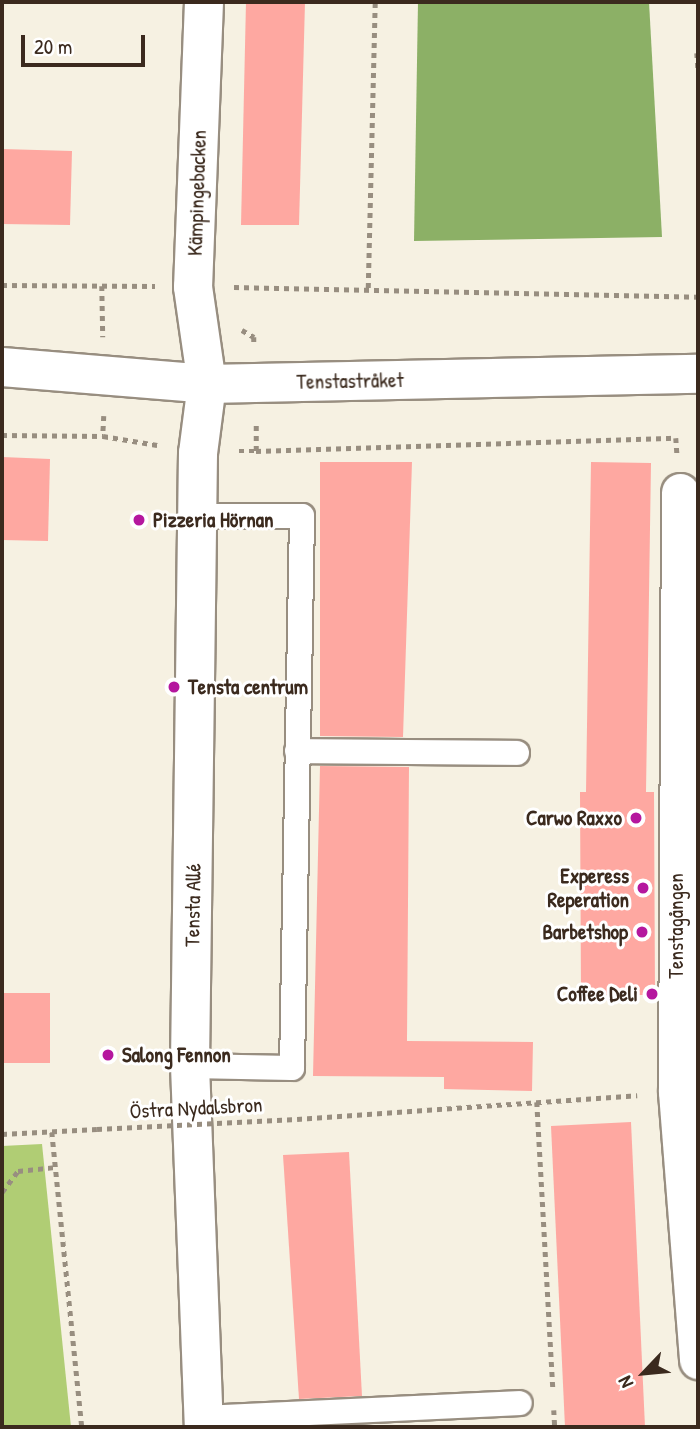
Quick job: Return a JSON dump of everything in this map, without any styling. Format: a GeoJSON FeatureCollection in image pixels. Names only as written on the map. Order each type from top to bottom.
{"type":"FeatureCollection","features":[{"type":"Feature","properties":{"kind":"street","name":"Kämpingebacken"},"geometry":{"type":"LineString","coordinates":[[204,2],[207,384]]}},
{"type":"Feature","properties":{"kind":"street","name":"Tenstastråket"},"geometry":{"type":"LineString","coordinates":[[2,368],[207,384],[698,374]]}},
{"type":"Feature","properties":{"kind":"street","name":"Tensta Allé"},"geometry":{"type":"LineString","coordinates":[[204,1422],[190,1066],[198,453],[207,384]]}},
{"type":"Feature","properties":{"kind":"street","name":"Tenstagången"},"geometry":{"type":"LineString","coordinates":[[680,492],[677,1092],[698,1360]]}},
{"type":"Feature","properties":{"kind":"lane"},"geometry":{"type":"LineString","coordinates":[[190,1066],[292,1068],[302,516],[199,516]]}},
{"type":"Feature","properties":{"kind":"lane"},"geometry":{"type":"LineString","coordinates":[[298,751],[517,753]]}},
{"type":"Feature","properties":{"kind":"lane"},"geometry":{"type":"LineString","coordinates":[[204,1422],[520,1403]]}},
{"type":"Feature","properties":{"kind":"path"},"geometry":{"type":"LineString","coordinates":[[368,288],[376,2]]}},
{"type":"Feature","properties":{"kind":"path"},"geometry":{"type":"LineString","coordinates":[[697,53],[698,68]]}},
{"type":"Feature","properties":{"kind":"path"},"geometry":{"type":"LineString","coordinates":[[2,285],[368,288],[698,297]]}},
{"type":"Feature","properties":{"kind":"path"},"geometry":{"type":"LineString","coordinates":[[2,435],[103,436]]}},
{"type":"Feature","properties":{"kind":"path"},"geometry":{"type":"LineString","coordinates":[[256,451],[677,438],[680,492]]}},
{"type":"Feature","properties":{"kind":"path","name":"Östra Nydalsbron"},"geometry":{"type":"LineString","coordinates":[[2,1134],[297,1119],[677,1092]]}},
{"type":"Feature","properties":{"kind":"path"},"geometry":{"type":"LineString","coordinates":[[537,1102],[555,1427]]}},
{"type":"Feature","properties":{"kind":"path"},"geometry":{"type":"LineString","coordinates":[[51,1132],[82,1427]]}},
{"type":"Feature","properties":{"kind":"path"},"geometry":{"type":"LineString","coordinates":[[2,1192],[18,1171],[55,1167]]}},
{"type":"Feature","properties":{"kind":"green space"},"geometry":{"type":"Polygon","coordinates":[[[418,2],[649,2],[662,237],[414,241],[418,2]]]}},
{"type":"Feature","properties":{"kind":"green space"},"geometry":{"type":"Polygon","coordinates":[[[42,1144],[71,1427],[2,1427],[2,1146],[42,1144]]]}},
{"type":"Feature","properties":{"kind":"building"},"geometry":{"type":"Polygon","coordinates":[[[246,2],[305,2],[299,225],[241,225],[246,2]]]}},
{"type":"Feature","properties":{"kind":"building"},"geometry":{"type":"Polygon","coordinates":[[[2,149],[72,151],[70,225],[2,224],[2,149]]]}},
{"type":"Feature","properties":{"kind":"building"},"geometry":{"type":"Polygon","coordinates":[[[2,457],[50,459],[48,541],[2,540],[2,457]]]}},
{"type":"Feature","properties":{"kind":"building"},"geometry":{"type":"Polygon","coordinates":[[[320,462],[412,462],[403,737],[320,736],[320,462]]]}},
{"type":"Feature","properties":{"kind":"building"},"geometry":{"type":"Polygon","coordinates":[[[591,462],[651,463],[646,792],[654,792],[655,995],[581,995],[580,792],[586,792],[591,462]]]}},
{"type":"Feature","properties":{"kind":"building"},"geometry":{"type":"Polygon","coordinates":[[[320,766],[409,767],[407,1041],[533,1042],[532,1091],[444,1089],[444,1077],[313,1076],[320,766]]]}},
{"type":"Feature","properties":{"kind":"building"},"geometry":{"type":"Polygon","coordinates":[[[2,993],[50,993],[50,1063],[2,1063],[2,993]]]}},
{"type":"Feature","properties":{"kind":"building"},"geometry":{"type":"Polygon","coordinates":[[[631,1122],[645,1427],[565,1427],[551,1126],[631,1122]]]}},
{"type":"Feature","properties":{"kind":"building"},"geometry":{"type":"Polygon","coordinates":[[[349,1152],[362,1396],[299,1399],[283,1155],[349,1152]]]}},
{"type":"Feature","properties":{"kind":"place","name":"Pizzeria Hörnan"},"geometry":{"type":"Point","coordinates":[139,520]}},
{"type":"Feature","properties":{"kind":"place","name":"Tensta centrum"},"geometry":{"type":"Point","coordinates":[174,687]}},
{"type":"Feature","properties":{"kind":"place","name":"Carwo Raxxo"},"geometry":{"type":"Point","coordinates":[636,818]}},
{"type":"Feature","properties":{"kind":"place","name":"Experess Reperation"},"geometry":{"type":"Point","coordinates":[643,888]}},
{"type":"Feature","properties":{"kind":"place","name":"Barbetshop"},"geometry":{"type":"Point","coordinates":[642,932]}},
{"type":"Feature","properties":{"kind":"place","name":"Coffee Deli"},"geometry":{"type":"Point","coordinates":[652,994]}},
{"type":"Feature","properties":{"kind":"place","name":"Salong Fennon"},"geometry":{"type":"Point","coordinates":[108,1055]}}]}
